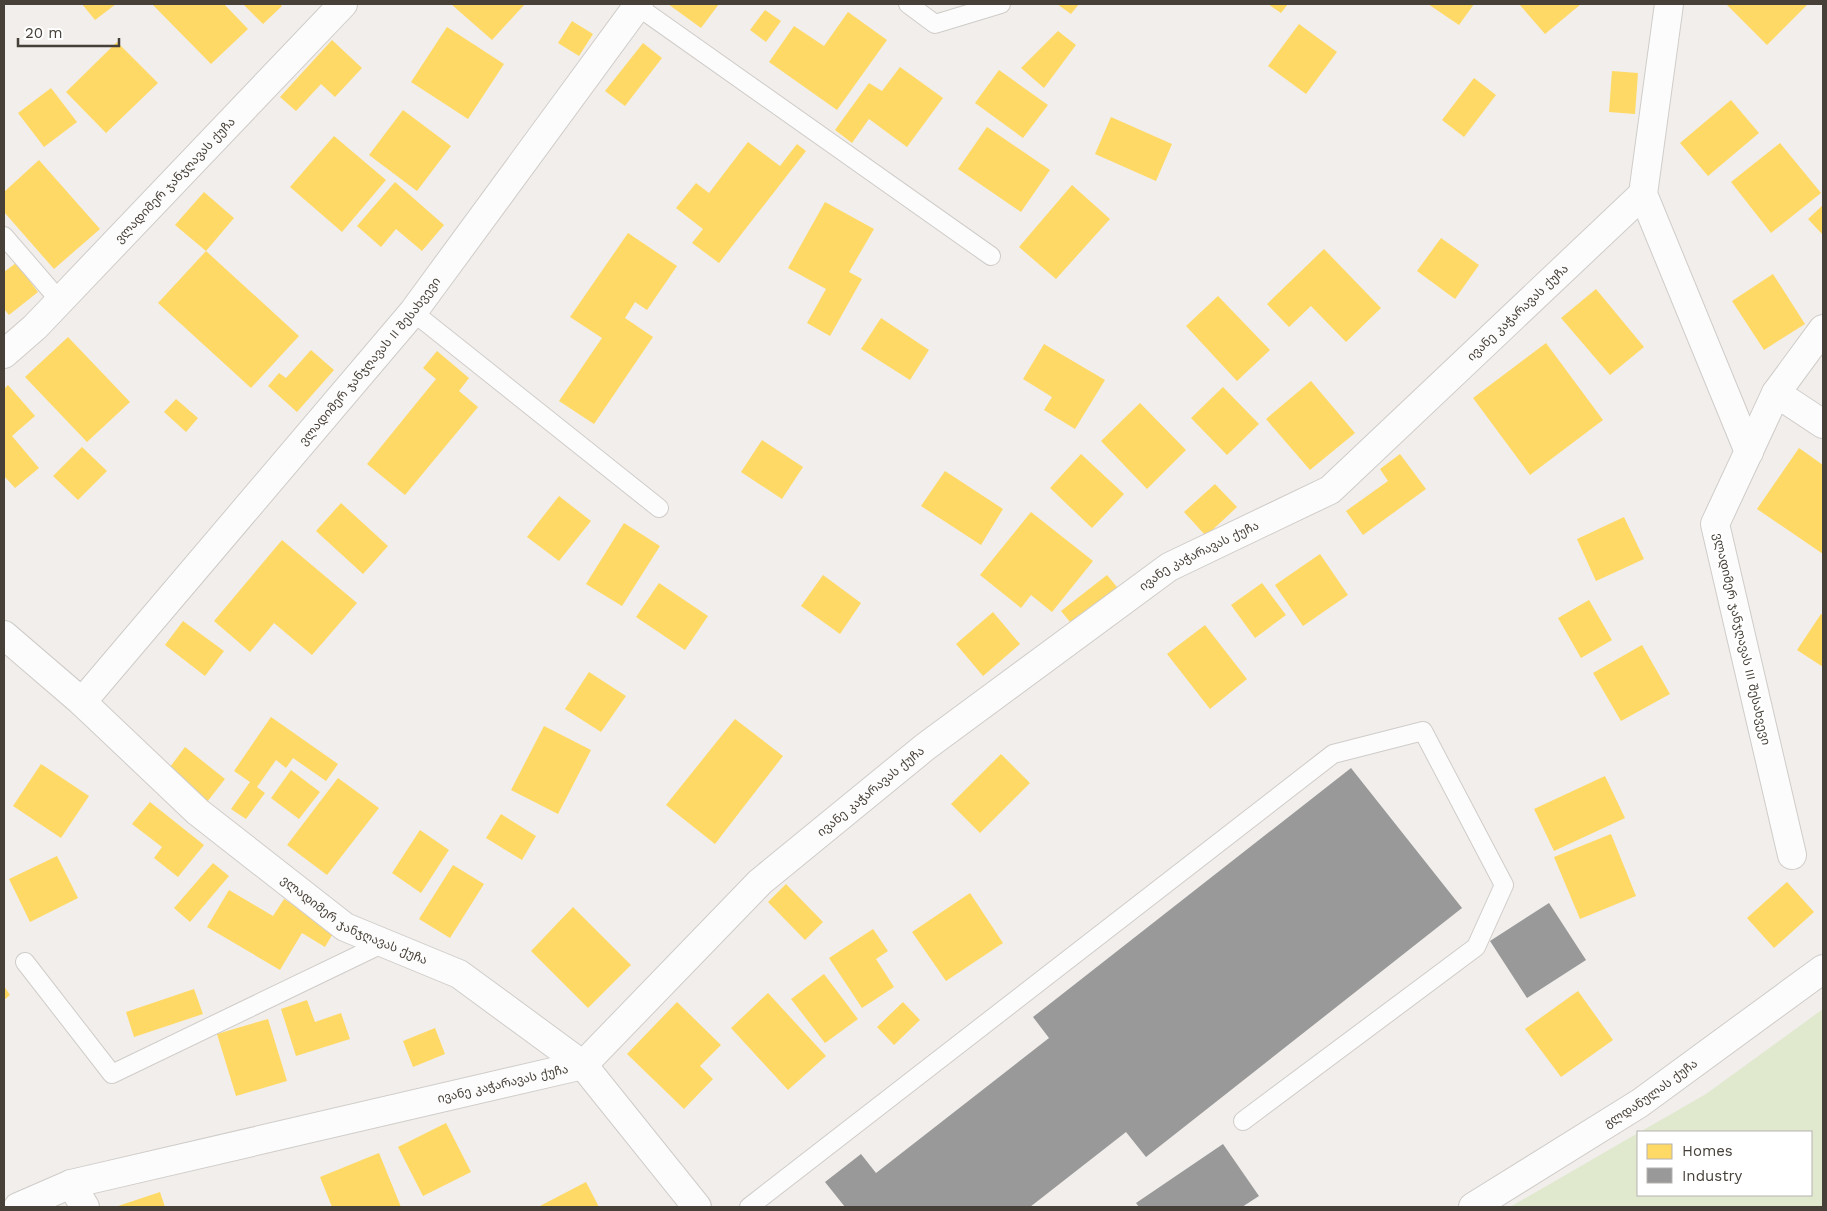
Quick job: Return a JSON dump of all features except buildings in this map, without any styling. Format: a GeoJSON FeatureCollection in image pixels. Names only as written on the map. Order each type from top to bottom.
{"type":"FeatureCollection","features":[{"type":"Feature","properties":{"kind":"street","name":"ვლადიმერ ჯანჯღავას ქუჩა"},"geometry":{"type":"LineString","coordinates":[[4,354],[34,327],[343,4]]}},
{"type":"Feature","properties":{"kind":"street"},"geometry":{"type":"LineString","coordinates":[[1669,4],[1643,194],[1748,452]]}},
{"type":"Feature","properties":{"kind":"street","name":"ვლადიმერ ჯანჯღავას II შესახვევი"},"geometry":{"type":"LineString","coordinates":[[82,702],[413,312],[638,5]]}},
{"type":"Feature","properties":{"kind":"street","name":"ივანე კაჭარავას ქუჩა"},"geometry":{"type":"LineString","coordinates":[[18,1207],[71,1184],[583,1065],[760,882],[925,747],[1168,567],[1330,490],[1643,194]]}},
{"type":"Feature","properties":{"kind":"street","name":"ვლადიმერ ჯანჯღავას III შესახვევი"},"geometry":{"type":"LineString","coordinates":[[1792,855],[1715,524],[1776,393],[1823,328]]}},
{"type":"Feature","properties":{"kind":"street"},"geometry":{"type":"LineString","coordinates":[[1776,393],[1823,424]]}},
{"type":"Feature","properties":{"kind":"street","name":"ვლადიმერ ჯანჯღავას ქუჩა"},"geometry":{"type":"LineString","coordinates":[[4,635],[82,702],[198,812],[345,927],[459,974],[583,1065],[697,1207]]}},
{"type":"Feature","properties":{"kind":"street","name":"გლდანულას ქუჩა"},"geometry":{"type":"LineString","coordinates":[[1473,1207],[1640,1103],[1823,968]]}},
{"type":"Feature","properties":{"kind":"street"},"geometry":{"type":"LineString","coordinates":[[71,1184],[85,1207]]}},
{"type":"Feature","properties":{"kind":"lane"},"geometry":{"type":"LineString","coordinates":[[908,4],[935,24],[1002,4]]}},
{"type":"Feature","properties":{"kind":"lane"},"geometry":{"type":"LineString","coordinates":[[638,5],[991,256]]}},
{"type":"Feature","properties":{"kind":"lane"},"geometry":{"type":"LineString","coordinates":[[4,236],[60,300]]}},
{"type":"Feature","properties":{"kind":"lane"},"geometry":{"type":"LineString","coordinates":[[413,312],[658,508]]}},
{"type":"Feature","properties":{"kind":"lane"},"geometry":{"type":"LineString","coordinates":[[749,1207],[1333,754],[1423,731],[1504,885],[1476,947],[1243,1121]]}},
{"type":"Feature","properties":{"kind":"lane"},"geometry":{"type":"LineString","coordinates":[[25,962],[112,1074],[317,978],[384,943]]}},
{"type":"Feature","properties":{"kind":"green space"},"geometry":{"type":"Polygon","coordinates":[[[1823,1009],[1823,1207],[1510,1207],[1637,1134],[1637,1196],[1812,1196],[1812,1131],[1642,1131],[1706,1094],[1823,1009]]]}}]}
